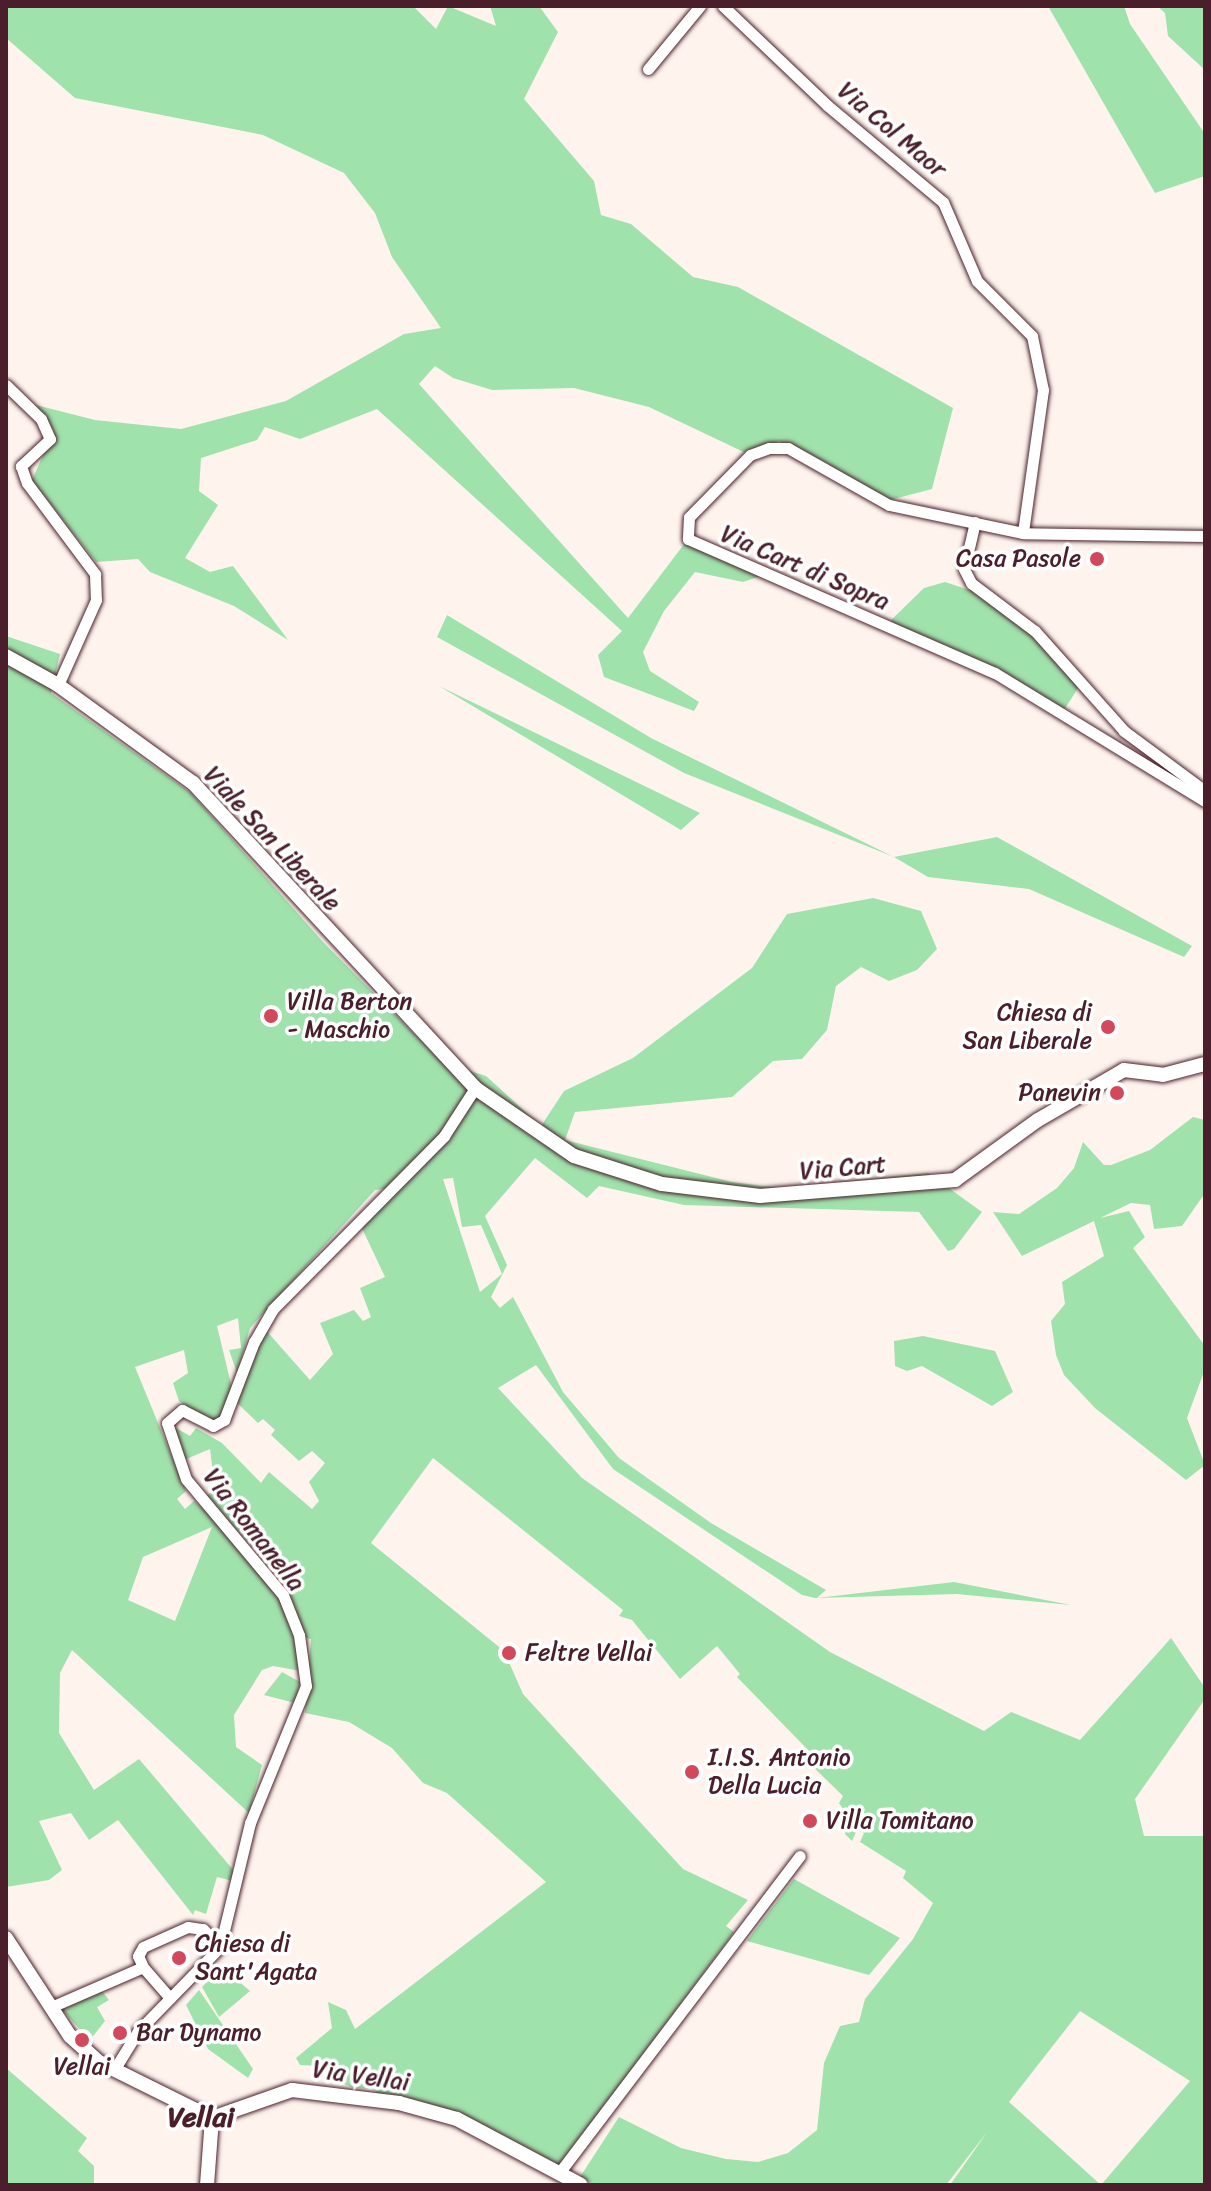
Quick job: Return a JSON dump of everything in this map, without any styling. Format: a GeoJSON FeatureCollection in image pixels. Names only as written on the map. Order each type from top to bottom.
{"type":"FeatureCollection","features":[{"type":"Feature","properties":{"kind":"street"},"geometry":{"type":"LineString","coordinates":[[648,69],[700,6]]}},
{"type":"Feature","properties":{"kind":"street","name":"Via Col Maor"},"geometry":{"type":"LineString","coordinates":[[723,6],[828,106],[943,202],[977,281],[1032,336],[1043,390],[1023,533]]}},
{"type":"Feature","properties":{"kind":"street"},"geometry":{"type":"LineString","coordinates":[[6,385],[41,419],[50,439],[21,466],[27,483],[95,574],[96,600],[58,685]]}},
{"type":"Feature","properties":{"kind":"street","name":"Via Cart di Sopra"},"geometry":{"type":"LineString","coordinates":[[1205,536],[1023,533],[889,505],[788,448],[769,448],[750,455],[689,517],[688,539],[1008,680],[1205,801]]}},
{"type":"Feature","properties":{"kind":"street"},"geometry":{"type":"LineString","coordinates":[[975,522],[964,569],[971,583],[1035,631],[1124,731],[1205,791]]}},
{"type":"Feature","properties":{"kind":"street","name":"Viale San Liberale"},"geometry":{"type":"LineString","coordinates":[[6,656],[58,685],[193,783],[475,1088]]}},
{"type":"Feature","properties":{"kind":"street","name":"Via Cart"},"geometry":{"type":"LineString","coordinates":[[475,1088],[574,1156],[662,1184],[760,1196],[955,1180],[1038,1120],[1124,1070],[1163,1075],[1205,1064]]}},
{"type":"Feature","properties":{"kind":"street","name":"Via Romanella"},"geometry":{"type":"LineString","coordinates":[[220,1947],[250,1823],[306,1686],[299,1635],[283,1595],[186,1479],[167,1423],[182,1410],[213,1426],[224,1420],[254,1342],[273,1309],[444,1136],[475,1088]]}},
{"type":"Feature","properties":{"kind":"street"},"geometry":{"type":"LineString","coordinates":[[559,2173],[800,1856]]}},
{"type":"Feature","properties":{"kind":"street"},"geometry":{"type":"LineString","coordinates":[[114,2070],[138,2031],[220,1947],[203,1929],[178,1928],[143,1947],[138,1956],[143,1967],[170,1998]]}},
{"type":"Feature","properties":{"kind":"street"},"geometry":{"type":"LineString","coordinates":[[6,1938],[70,2036],[114,2070],[212,2118],[207,2185]]}},
{"type":"Feature","properties":{"kind":"street"},"geometry":{"type":"LineString","coordinates":[[51,2007],[143,1967]]}},
{"type":"Feature","properties":{"kind":"street","name":"Via Vellai"},"geometry":{"type":"LineString","coordinates":[[212,2118],[277,2093],[324,2090],[440,2112],[581,2185]]}},
{"type":"Feature","properties":{"kind":"green space"},"geometry":{"type":"Polygon","coordinates":[[[6,6],[413,6],[436,29],[448,6],[496,26],[490,6],[539,6],[558,32],[524,99],[594,181],[601,215],[631,224],[693,277],[738,287],[953,408],[932,489],[890,500],[779,441],[750,455],[649,407],[574,388],[492,390],[453,378],[435,366],[419,384],[628,618],[688,539],[764,575],[743,582],[695,572],[664,611],[643,652],[650,671],[699,702],[694,711],[604,677],[598,655],[622,631],[377,409],[300,439],[265,427],[257,440],[201,458],[199,491],[218,505],[185,558],[210,572],[233,566],[288,640],[234,606],[150,572],[138,559],[96,562],[32,480],[54,431],[36,405],[95,420],[181,429],[286,401],[404,334],[441,328],[392,257],[375,213],[344,173],[263,135],[75,98],[6,38],[6,6]]]}},
{"type":"Feature","properties":{"kind":"green space"},"geometry":{"type":"Polygon","coordinates":[[[1048,6],[1124,6],[1130,24],[1205,134],[1205,176],[1155,193],[1048,6]]]}},
{"type":"Feature","properties":{"kind":"green space"},"geometry":{"type":"Polygon","coordinates":[[[1157,6],[1205,6],[1205,70],[1168,36],[1165,13],[1157,6]]]}},
{"type":"Feature","properties":{"kind":"green space"},"geometry":{"type":"Polygon","coordinates":[[[945,582],[993,598],[1082,682],[1062,713],[1045,699],[885,626],[924,588],[945,582]]]}},
{"type":"Feature","properties":{"kind":"green space"},"geometry":{"type":"Polygon","coordinates":[[[447,615],[651,738],[894,857],[684,773],[437,637],[447,615]]]}},
{"type":"Feature","properties":{"kind":"green space"},"geometry":{"type":"Polygon","coordinates":[[[6,636],[60,654],[51,693],[191,793],[324,943],[442,1062],[486,1076],[541,1126],[564,1091],[633,1058],[752,968],[787,914],[873,898],[921,911],[937,949],[917,970],[889,981],[861,967],[836,986],[827,1030],[802,1059],[773,1061],[732,1097],[575,1112],[565,1140],[732,1182],[779,1188],[928,1173],[982,1212],[954,1249],[948,1251],[919,1212],[684,1205],[599,1186],[587,1198],[535,1158],[485,1216],[507,1265],[491,1297],[500,1308],[513,1297],[563,1392],[619,1458],[711,1523],[826,1590],[817,1598],[802,1595],[613,1469],[536,1365],[498,1388],[582,1478],[830,1652],[984,1731],[1011,1712],[1080,1740],[1171,1638],[1205,1688],[1205,1699],[1135,1799],[1144,1836],[1205,1836],[1205,2185],[1101,2185],[950,2185],[988,2131],[946,2185],[595,2185],[580,2177],[619,2117],[681,2148],[726,2159],[758,2162],[788,2153],[817,2130],[824,2063],[840,2026],[859,2022],[865,1999],[913,1939],[933,1903],[903,1878],[906,1871],[860,1842],[864,1833],[857,1830],[852,1841],[845,1834],[847,1826],[834,1819],[843,1809],[839,1803],[843,1796],[805,1759],[811,1753],[737,1677],[740,1674],[717,1646],[680,1679],[632,1620],[619,1616],[623,1610],[433,1458],[371,1543],[504,1651],[523,1694],[683,1869],[748,1900],[726,1926],[734,1932],[561,2164],[553,2165],[492,2132],[378,2095],[374,2089],[353,2088],[322,2074],[326,2072],[320,2066],[300,2065],[296,2058],[332,2028],[328,2002],[346,2010],[355,2029],[546,1882],[447,1793],[423,1783],[392,1748],[349,1722],[305,1713],[311,1639],[306,1638],[285,1583],[206,1496],[215,1490],[210,1449],[184,1460],[171,1425],[190,1436],[196,1428],[222,1443],[261,1483],[269,1472],[312,1509],[319,1501],[309,1482],[325,1463],[312,1451],[299,1461],[271,1435],[275,1430],[263,1419],[258,1423],[236,1402],[263,1327],[310,1380],[333,1354],[320,1323],[354,1310],[363,1321],[371,1317],[360,1288],[385,1277],[359,1222],[391,1188],[375,1190],[250,1328],[237,1373],[229,1350],[241,1348],[238,1318],[217,1326],[232,1388],[221,1415],[212,1423],[179,1401],[173,1383],[188,1373],[184,1350],[135,1367],[186,1491],[177,1499],[185,1509],[194,1501],[229,1532],[282,1597],[294,1638],[301,1671],[273,1666],[262,1670],[234,1715],[236,1747],[262,1765],[249,1813],[72,1650],[60,1673],[59,1733],[94,1790],[139,1759],[235,1872],[233,1881],[217,1877],[206,1914],[195,1910],[193,1915],[118,1820],[89,1840],[71,1813],[39,1821],[62,1870],[49,1880],[6,1887],[6,636]],[[453,1178],[443,1179],[480,1292],[502,1274],[481,1225],[462,1227],[453,1178]],[[212,1527],[143,1557],[128,1600],[175,1621],[212,1527]],[[1080,2011],[1009,2102],[1101,2185],[1190,2081],[1080,2011]]]}},
{"type":"Feature","properties":{"kind":"green space"},"geometry":{"type":"Polygon","coordinates":[[[439,686],[700,813],[681,830],[439,686]]]}},
{"type":"Feature","properties":{"kind":"green space"},"geometry":{"type":"Polygon","coordinates":[[[997,837],[1192,946],[1184,957],[1029,889],[928,877],[894,857],[997,837]]]}},
{"type":"Feature","properties":{"kind":"green space"},"geometry":{"type":"Polygon","coordinates":[[[1193,1117],[1205,1120],[1205,1193],[1182,1226],[1154,1229],[1150,1205],[1131,1203],[1100,1218],[1129,1211],[1145,1237],[1133,1248],[1205,1346],[1205,1369],[1187,1418],[1205,1465],[1186,1480],[1095,1408],[1064,1375],[1056,1355],[1051,1321],[1065,1304],[1062,1282],[1104,1256],[1094,1221],[1022,1256],[993,1212],[1019,1214],[1057,1188],[1074,1168],[1083,1142],[1104,1165],[1111,1165],[1150,1150],[1193,1117]]]}},
{"type":"Feature","properties":{"kind":"green space"},"geometry":{"type":"Polygon","coordinates":[[[923,1336],[995,1351],[1013,1392],[992,1406],[922,1366],[907,1371],[895,1366],[894,1341],[923,1336]]]}},
{"type":"Feature","properties":{"kind":"green space"},"geometry":{"type":"Polygon","coordinates":[[[954,1582],[1071,1605],[957,1594],[818,1598],[954,1582]]]}},
{"type":"Feature","properties":{"kind":"green space"},"geometry":{"type":"Polygon","coordinates":[[[282,1672],[300,1682],[295,1703],[264,1695],[282,1672]]]}},
{"type":"Feature","properties":{"kind":"green space"},"geometry":{"type":"Polygon","coordinates":[[[794,1879],[900,1938],[869,1975],[747,1941],[794,1879]]]}},
{"type":"Feature","properties":{"kind":"green space"},"geometry":{"type":"Polygon","coordinates":[[[222,1967],[250,1991],[219,2017],[202,1987],[222,1967]]]}},
{"type":"Feature","properties":{"kind":"green space"},"geometry":{"type":"Polygon","coordinates":[[[101,1990],[109,2000],[97,2007],[105,2021],[90,2040],[62,2010],[101,1990]]]}},
{"type":"Feature","properties":{"kind":"green space"},"geometry":{"type":"Polygon","coordinates":[[[199,1990],[253,2069],[248,2078],[208,2049],[186,2005],[199,1990]]]}},
{"type":"Feature","properties":{"kind":"green space"},"geometry":{"type":"Polygon","coordinates":[[[6,2068],[87,2138],[78,2151],[94,2166],[94,2185],[6,2185],[6,2068]]]}},
{"type":"Feature","properties":{"kind":"place","name":"Casa Pasole"},"geometry":{"type":"Point","coordinates":[1097,559]}},
{"type":"Feature","properties":{"kind":"place","name":"Villa Berton - Maschio"},"geometry":{"type":"Point","coordinates":[271,1016]}},
{"type":"Feature","properties":{"kind":"place","name":"Chiesa di San Liberale"},"geometry":{"type":"Point","coordinates":[1108,1027]}},
{"type":"Feature","properties":{"kind":"place","name":"Panevin"},"geometry":{"type":"Point","coordinates":[1117,1093]}},
{"type":"Feature","properties":{"kind":"place","name":"Feltre Vellai"},"geometry":{"type":"Point","coordinates":[509,1653]}},
{"type":"Feature","properties":{"kind":"place","name":"I.I.S. Antonio Della Lucia"},"geometry":{"type":"Point","coordinates":[692,1772]}},
{"type":"Feature","properties":{"kind":"place","name":"Villa Tomitano"},"geometry":{"type":"Point","coordinates":[810,1821]}},
{"type":"Feature","properties":{"kind":"place","name":"Chiesa di Sant'Agata"},"geometry":{"type":"Point","coordinates":[179,1958]}},
{"type":"Feature","properties":{"kind":"place","name":"Bar Dynamo"},"geometry":{"type":"Point","coordinates":[120,2033]}},
{"type":"Feature","properties":{"kind":"place","name":"Vellai"},"geometry":{"type":"Point","coordinates":[82,2040]}},
{"type":"Feature","properties":{"kind":"district","name":"Vellai"},"geometry":{"type":"Point","coordinates":[201,2117]}}]}
